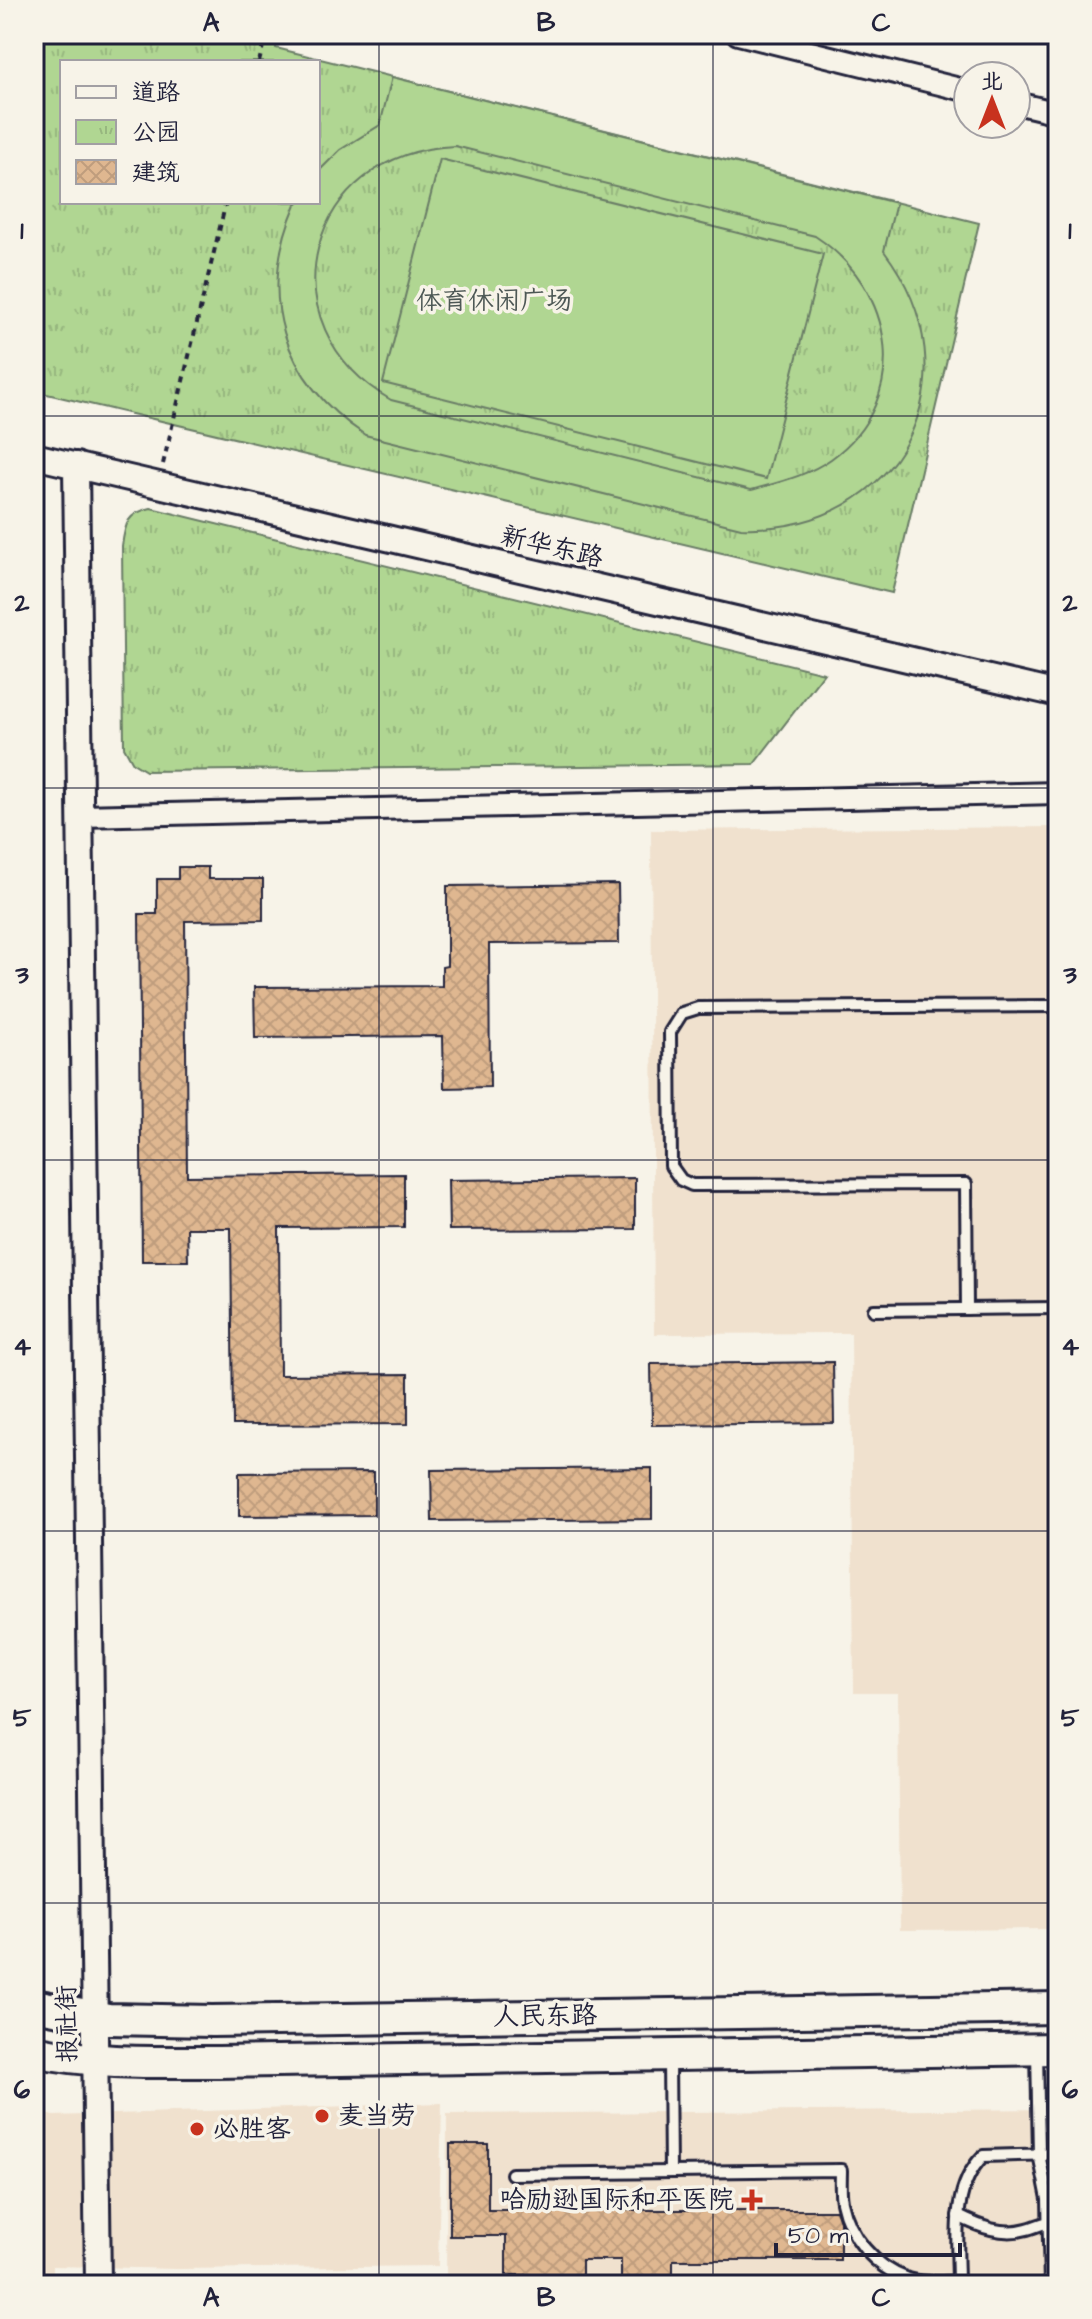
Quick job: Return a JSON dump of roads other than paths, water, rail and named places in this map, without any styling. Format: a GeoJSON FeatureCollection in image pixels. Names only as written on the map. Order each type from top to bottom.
{"type":"FeatureCollection","features":[{"type":"Feature","properties":{"kind":"main road","name":"人民东路"},"geometry":{"type":"LineString","coordinates":[[34,2005],[95,2018],[212,2021],[1058,2008]]}},
{"type":"Feature","properties":{"kind":"main road","name":"人民东路"},"geometry":{"type":"LineString","coordinates":[[34,2051],[73,2060],[218,2062],[1048,2050]]}},
{"type":"Feature","properties":{"kind":"street"},"geometry":{"type":"LineString","coordinates":[[738,34],[952,87]]}},
{"type":"Feature","properties":{"kind":"street"},"geometry":{"type":"LineString","coordinates":[[1032,107],[1058,113]]}},
{"type":"Feature","properties":{"kind":"street","name":"新华东路"},"geometry":{"type":"LineString","coordinates":[[34,456],[1058,694]]}},
{"type":"Feature","properties":{"kind":"street","name":"报社街"},"geometry":{"type":"LineString","coordinates":[[76,465],[98,2285]]}},
{"type":"Feature","properties":{"kind":"street"},"geometry":{"type":"LineString","coordinates":[[80,816],[1058,793]]}},
{"type":"Feature","properties":{"kind":"lane"},"geometry":{"type":"LineString","coordinates":[[967,1309],[966,1184],[692,1185],[681,1180],[671,1166],[670,1032],[682,1013],[698,1008],[1058,1006]]}},
{"type":"Feature","properties":{"kind":"lane"},"geometry":{"type":"LineString","coordinates":[[874,1310],[1058,1308]]}},
{"type":"Feature","properties":{"kind":"lane"},"geometry":{"type":"LineString","coordinates":[[1048,2050],[1039,2154],[1054,2221],[1050,2285]]}},
{"type":"Feature","properties":{"kind":"lane"},"geometry":{"type":"LineString","coordinates":[[669,2056],[670,2172]]}},
{"type":"Feature","properties":{"kind":"lane"},"geometry":{"type":"LineString","coordinates":[[512,2174],[841,2170],[841,2200],[854,2235],[866,2251],[910,2280],[958,2284],[958,2216],[964,2182],[983,2156],[1058,2154]]}},
{"type":"Feature","properties":{"kind":"lane"},"geometry":{"type":"LineString","coordinates":[[958,2216],[1004,2232],[1025,2230],[1054,2221]]}},
{"type":"Feature","properties":{"kind":"place","name":"麦当劳"},"geometry":{"type":"Point","coordinates":[322,2116]}},
{"type":"Feature","properties":{"kind":"place","name":"必胜客"},"geometry":{"type":"Point","coordinates":[197,2129]}},
{"type":"Feature","properties":{"kind":"place","name":"哈励逊国际和平医院"},"geometry":{"type":"Point","coordinates":[752,2200]}},
{"type":"Feature","properties":{"kind":"park label","name":"体育休闲广场"},"geometry":{"type":"Point","coordinates":[494,301]}}]}
